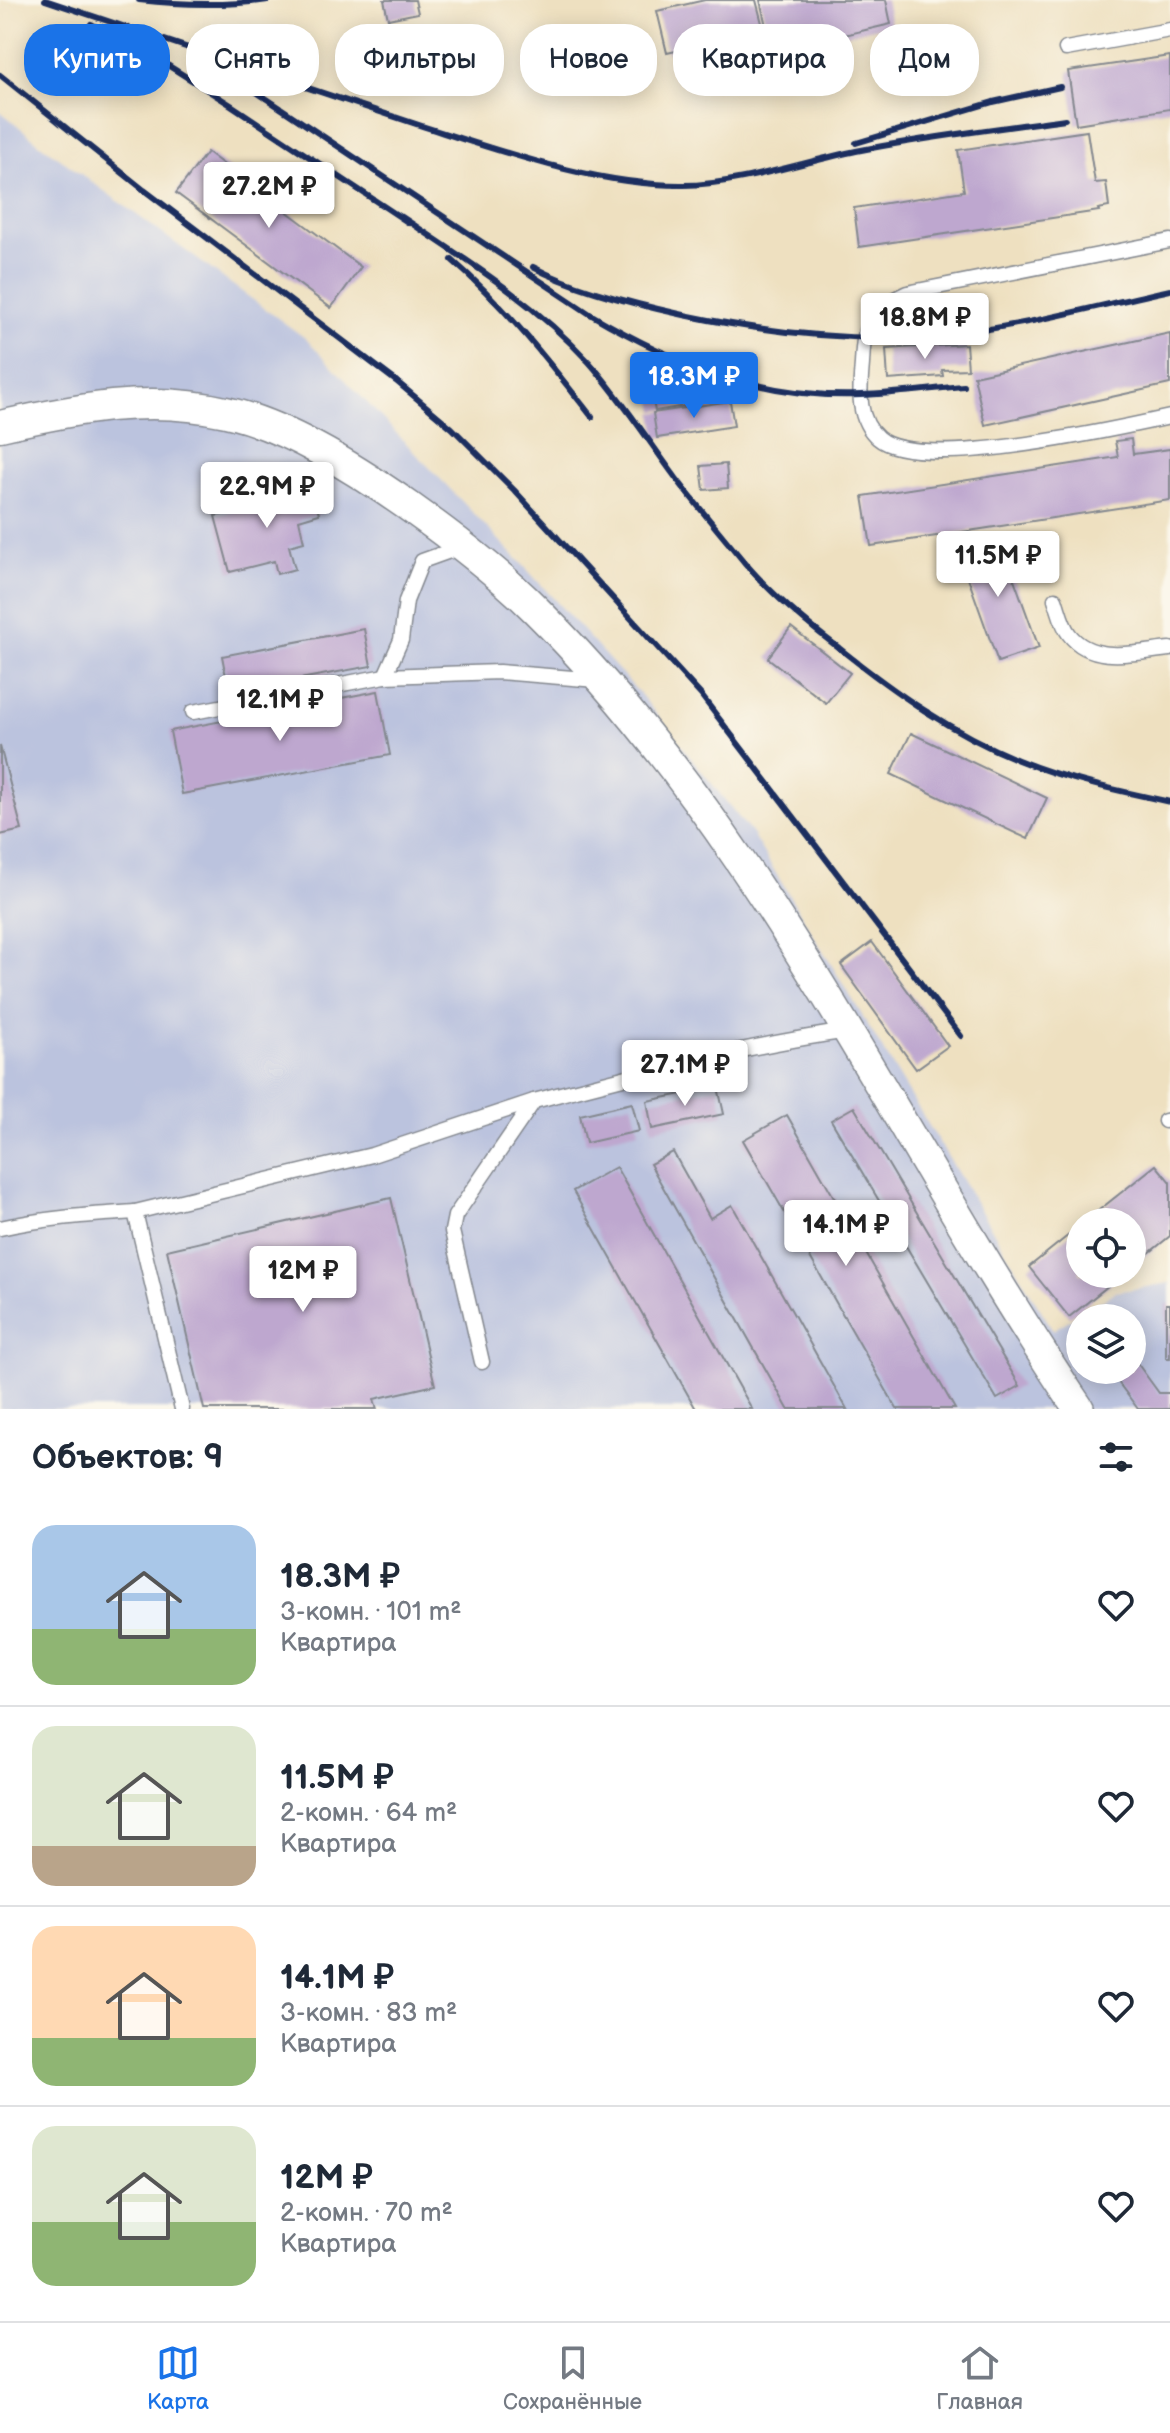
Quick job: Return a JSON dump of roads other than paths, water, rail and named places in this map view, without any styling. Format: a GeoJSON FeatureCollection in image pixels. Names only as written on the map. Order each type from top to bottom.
{"type":"FeatureCollection","features":[{"type":"Feature","properties":{"kind":"street"},"geometry":{"type":"LineString","coordinates":[[0,426],[62,412],[125,404],[174,404],[229,412],[339,461],[386,490],[462,546],[533,607],[649,736],[736,853],[848,1031],[1035,1343],[1079,1409]]}},
{"type":"Feature","properties":{"kind":"lane"},"geometry":{"type":"LineString","coordinates":[[1066,49],[1170,30]]}},
{"type":"Feature","properties":{"kind":"lane"},"geometry":{"type":"LineString","coordinates":[[1170,241],[907,293],[889,301],[875,312],[863,338],[860,396],[863,416],[878,439],[894,447],[938,452],[984,449],[1119,429],[1170,417]]}},
{"type":"Feature","properties":{"kind":"lane"},"geometry":{"type":"LineString","coordinates":[[385,676],[401,640],[406,601],[422,561],[462,546]]}},
{"type":"Feature","properties":{"kind":"lane"},"geometry":{"type":"LineString","coordinates":[[1055,599],[1068,634],[1085,648],[1108,655],[1170,649]]}},
{"type":"Feature","properties":{"kind":"lane"},"geometry":{"type":"LineString","coordinates":[[193,712],[385,676],[499,672],[601,680]]}},
{"type":"Feature","properties":{"kind":"lane"},"geometry":{"type":"LineString","coordinates":[[0,1228],[29,1221],[135,1212],[372,1155],[534,1101],[714,1055],[848,1031]]}},
{"type":"Feature","properties":{"kind":"lane"},"geometry":{"type":"LineString","coordinates":[[482,1362],[452,1231],[455,1216],[534,1101]]}},
{"type":"Feature","properties":{"kind":"lane"},"geometry":{"type":"LineString","coordinates":[[135,1212],[182,1409]]}},
{"type":"Feature","properties":{"kind":"railway"},"geometry":{"type":"LineString","coordinates":[[45,0],[516,156],[584,173],[651,184],[725,181],[882,146],[1065,119]]}},
{"type":"Feature","properties":{"kind":"railway"},"geometry":{"type":"LineString","coordinates":[[139,0],[204,4],[268,0]]}},
{"type":"Feature","properties":{"kind":"railway"},"geometry":{"type":"LineString","coordinates":[[170,67],[409,223]]}},
{"type":"Feature","properties":{"kind":"railway"},"geometry":{"type":"LineString","coordinates":[[0,75],[144,190],[396,381],[452,428],[514,490],[701,695],[961,1036]]}},
{"type":"Feature","properties":{"kind":"railway"},"geometry":{"type":"LineString","coordinates":[[856,143],[993,102],[1060,87]]}},
{"type":"Feature","properties":{"kind":"railway"},"geometry":{"type":"LineString","coordinates":[[263,96],[590,314],[687,363],[754,384],[824,395],[964,386]]}},
{"type":"Feature","properties":{"kind":"railway"},"geometry":{"type":"LineString","coordinates":[[402,217],[500,284],[568,341],[601,376],[684,489],[755,575],[802,619],[902,696],[970,737],[1037,767],[1170,802]]}},
{"type":"Feature","properties":{"kind":"railway"},"geometry":{"type":"LineString","coordinates":[[452,260],[508,315],[592,417]]}},
{"type":"Feature","properties":{"kind":"railway"},"geometry":{"type":"LineString","coordinates":[[533,267],[587,289],[684,315],[776,331],[869,338],[931,336],[991,329],[1170,290]]}}]}
